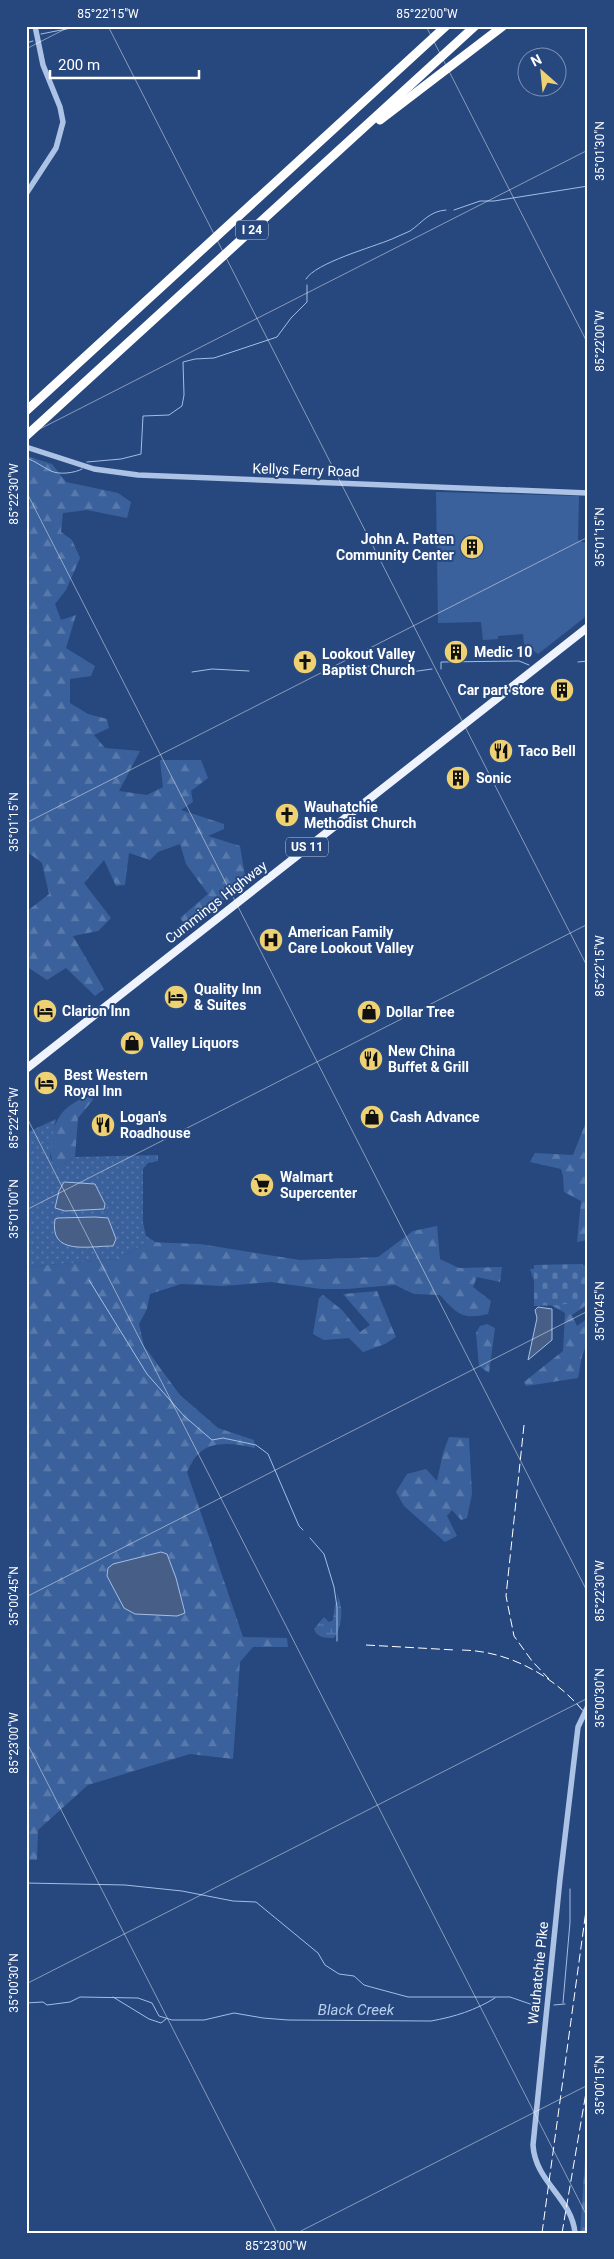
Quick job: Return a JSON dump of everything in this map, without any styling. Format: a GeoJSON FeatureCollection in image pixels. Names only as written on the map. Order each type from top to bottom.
{"type":"FeatureCollection","features":[{"type":"Feature","properties":{"kind":"highway","name":"I 24"},"geometry":{"type":"LineString","coordinates":[[28,435],[475,26]]}},
{"type":"Feature","properties":{"kind":"highway"},"geometry":{"type":"LineString","coordinates":[[334,155],[503,26]]}},
{"type":"Feature","properties":{"kind":"highway","name":"I 24"},"geometry":{"type":"LineString","coordinates":[[26,411],[443,28]]}},
{"type":"Feature","properties":{"kind":"main road","name":"Cummings Highway"},"geometry":{"type":"LineString","coordinates":[[26,1068],[588,627]]}},
{"type":"Feature","properties":{"kind":"street"},"geometry":{"type":"LineString","coordinates":[[26,194],[56,148],[63,122],[60,107],[43,65],[35,26]]}},
{"type":"Feature","properties":{"kind":"street","name":"Kellys Ferry Road"},"geometry":{"type":"LineString","coordinates":[[26,447],[94,469],[138,475],[588,493]]}},
{"type":"Feature","properties":{"kind":"street","name":"Wauhatchie Pike"},"geometry":{"type":"LineString","coordinates":[[575,2233],[569,2212],[537,2166],[533,2145],[560,1879],[578,1727],[588,1706]]}},
{"type":"Feature","properties":{"kind":"green space"},"geometry":{"type":"Polygon","coordinates":[[[26,456],[52,464],[66,482],[118,493],[131,502],[127,518],[87,510],[63,513],[61,532],[72,540],[80,558],[66,590],[55,604],[61,620],[76,615],[66,648],[95,666],[91,676],[70,679],[70,703],[88,714],[107,719],[109,728],[94,735],[105,748],[140,751],[119,791],[147,795],[163,787],[160,760],[201,760],[208,778],[191,791],[193,802],[181,810],[224,824],[224,829],[208,836],[240,846],[246,882],[188,929],[180,918],[208,894],[186,864],[180,844],[158,852],[150,860],[129,853],[125,885],[116,886],[104,860],[84,883],[111,918],[98,931],[73,936],[104,989],[95,996],[66,968],[47,980],[26,966],[26,912],[49,894],[42,863],[26,851],[26,456]]]}},
{"type":"Feature","properties":{"kind":"green space"},"geometry":{"type":"Polygon","coordinates":[[[436,492],[579,496],[578,540],[588,544],[588,611],[584,618],[538,654],[524,644],[523,634],[498,636],[498,639],[483,640],[481,622],[438,623],[436,492]]]}},
{"type":"Feature","properties":{"kind":"green space"},"geometry":{"type":"Polygon","coordinates":[[[90,1094],[93,1100],[78,1118],[75,1157],[56,1169],[51,1151],[57,1122],[64,1111],[90,1094]]]}},
{"type":"Feature","properties":{"kind":"green space"},"geometry":{"type":"Polygon","coordinates":[[[588,1117],[588,1240],[577,1242],[581,1201],[564,1192],[561,1169],[530,1162],[535,1153],[573,1155],[588,1117]]]}},
{"type":"Feature","properties":{"kind":"green space"},"geometry":{"type":"Polygon","coordinates":[[[56,1119],[50,1157],[56,1169],[75,1157],[158,1155],[158,1161],[148,1163],[143,1169],[143,1223],[146,1236],[157,1243],[148,1242],[118,1259],[26,1267],[26,1133],[56,1119]],[[85,1183],[65,1211],[104,1208],[105,1204],[95,1184],[85,1183]]]}},
{"type":"Feature","properties":{"kind":"green space"},"geometry":{"type":"Polygon","coordinates":[[[437,1226],[440,1259],[459,1268],[502,1267],[500,1282],[477,1277],[473,1287],[491,1301],[488,1314],[466,1316],[451,1307],[440,1295],[414,1294],[395,1285],[321,1289],[271,1282],[223,1286],[181,1284],[150,1294],[147,1309],[139,1324],[144,1346],[180,1395],[218,1428],[254,1440],[255,1448],[224,1444],[203,1450],[197,1455],[187,1472],[243,1637],[287,1638],[288,1647],[253,1647],[240,1662],[233,1759],[190,1754],[88,1785],[38,1830],[37,1860],[26,1860],[26,1267],[118,1259],[148,1242],[200,1244],[300,1260],[378,1257],[413,1231],[437,1226]]]}},
{"type":"Feature","properties":{"kind":"green space"},"geometry":{"type":"Polygon","coordinates":[[[583,1264],[579,1302],[534,1306],[534,1265],[583,1264]]]}},
{"type":"Feature","properties":{"kind":"green space"},"geometry":{"type":"Polygon","coordinates":[[[588,1265],[588,1304],[572,1315],[577,1326],[588,1318],[588,1340],[582,1356],[578,1378],[526,1386],[524,1382],[563,1351],[565,1313],[540,1299],[530,1269],[588,1265]]]}},
{"type":"Feature","properties":{"kind":"green space"},"geometry":{"type":"Polygon","coordinates":[[[377,1291],[396,1337],[385,1344],[363,1352],[349,1338],[324,1340],[313,1334],[319,1298],[323,1295],[342,1310],[360,1332],[370,1325],[343,1294],[377,1291]]]}},
{"type":"Feature","properties":{"kind":"green space"},"geometry":{"type":"Polygon","coordinates":[[[487,1324],[495,1328],[489,1373],[479,1366],[476,1333],[480,1326],[487,1324]]]}},
{"type":"Feature","properties":{"kind":"green space"},"geometry":{"type":"Polygon","coordinates":[[[449,1437],[469,1438],[472,1494],[467,1518],[461,1520],[452,1510],[447,1516],[457,1536],[445,1542],[404,1506],[396,1492],[407,1474],[426,1469],[437,1481],[443,1453],[449,1437]]]}},
{"type":"Feature","properties":{"kind":"green space"},"geometry":{"type":"Polygon","coordinates":[[[337,1594],[341,1605],[339,1628],[334,1638],[322,1637],[314,1629],[324,1617],[329,1622],[333,1620],[335,1604],[338,1601],[337,1594]]]}},
{"type":"Feature","properties":{"kind":"green space"},"geometry":{"type":"Polygon","coordinates":[[[588,2134],[588,2233],[580,2233],[586,2145],[588,2134]]]}},
{"type":"Feature","properties":{"kind":"shaded area"},"geometry":{"type":"Polygon","coordinates":[[[64,1182],[95,1184],[105,1204],[104,1209],[65,1211],[55,1208],[59,1191],[64,1182]]]}},
{"type":"Feature","properties":{"kind":"shaded area"},"geometry":{"type":"Polygon","coordinates":[[[108,1218],[116,1239],[113,1246],[72,1246],[64,1244],[58,1239],[55,1231],[55,1219],[108,1218]]]}},
{"type":"Feature","properties":{"kind":"shaded area"},"geometry":{"type":"Polygon","coordinates":[[[538,1307],[552,1309],[552,1340],[528,1360],[537,1318],[535,1310],[538,1307]]]}},
{"type":"Feature","properties":{"kind":"shaded area"},"geometry":{"type":"Polygon","coordinates":[[[161,1552],[167,1554],[176,1578],[185,1613],[177,1616],[135,1614],[124,1608],[107,1576],[108,1568],[113,1564],[161,1552]]]}},
{"type":"Feature","properties":{"kind":"waterway"},"geometry":{"type":"LineString","coordinates":[[41,34],[82,26]]}},
{"type":"Feature","properties":{"kind":"waterway"},"geometry":{"type":"LineString","coordinates":[[26,43],[33,41]]}},
{"type":"Feature","properties":{"kind":"waterway"},"geometry":{"type":"LineString","coordinates":[[454,210],[480,201],[494,201],[588,186]]}},
{"type":"Feature","properties":{"kind":"waterway"},"geometry":{"type":"LineString","coordinates":[[306,279],[312,273],[332,261],[408,232],[430,215],[446,210]]}},
{"type":"Feature","properties":{"kind":"waterway"},"geometry":{"type":"LineString","coordinates":[[87,462],[121,459],[141,454],[143,416],[169,415],[182,406],[184,395],[183,362],[214,358],[277,337],[291,318],[307,302],[307,285]]}},
{"type":"Feature","properties":{"kind":"waterway"},"geometry":{"type":"LineString","coordinates":[[26,458],[58,473],[75,472],[82,469]]}},
{"type":"Feature","properties":{"kind":"waterway"},"geometry":{"type":"LineString","coordinates":[[441,669],[441,662],[519,661],[529,665]]}},
{"type":"Feature","properties":{"kind":"waterway"},"geometry":{"type":"LineString","coordinates":[[578,662],[588,661]]}},
{"type":"Feature","properties":{"kind":"waterway"},"geometry":{"type":"LineString","coordinates":[[346,668],[372,666],[411,672],[432,669]]}},
{"type":"Feature","properties":{"kind":"waterway"},"geometry":{"type":"LineString","coordinates":[[192,672],[212,669],[249,671]]}},
{"type":"Feature","properties":{"kind":"waterway"},"geometry":{"type":"LineString","coordinates":[[89,1280],[147,1374],[184,1416],[212,1440],[223,1438],[256,1445],[268,1454],[299,1526],[303,1530]]}},
{"type":"Feature","properties":{"kind":"waterway"},"geometry":{"type":"LineString","coordinates":[[310,1538],[324,1554],[334,1587],[337,1607],[337,1641]]}},
{"type":"Feature","properties":{"kind":"waterway"},"geometry":{"type":"LineString","coordinates":[[26,1883],[125,1885],[182,1891],[233,1901],[256,1902],[318,1953],[325,1965],[339,1974],[354,1976],[364,1985],[408,1997],[510,1997],[533,2005],[541,2004]]}},
{"type":"Feature","properties":{"kind":"waterway"},"geometry":{"type":"LineString","coordinates":[[563,2003],[570,1922],[570,1889]]}},
{"type":"Feature","properties":{"kind":"waterway","name":"Black Creek"},"geometry":{"type":"LineString","coordinates":[[26,2003],[43,2002],[47,2005],[70,2002],[80,1997],[138,1998],[152,2003],[159,2016],[172,2020],[204,2020],[234,2013],[288,2020],[431,2021],[464,2012],[495,1998]]}},
{"type":"Feature","properties":{"kind":"waterway","name":"Black Creek"},"geometry":{"type":"LineString","coordinates":[[113,1997],[149,2019],[161,2023],[166,2019]]}},
{"type":"Feature","properties":{"kind":"waterway","name":"Black Creek"},"geometry":{"type":"LineString","coordinates":[[554,2005],[565,2004]]}},
{"type":"Feature","properties":{"kind":"railway"},"geometry":{"type":"LineString","coordinates":[[524,1425],[506,1596],[514,1636],[532,1661],[549,1679]]}},
{"type":"Feature","properties":{"kind":"railway"},"geometry":{"type":"LineString","coordinates":[[366,1645],[455,1650]]}},
{"type":"Feature","properties":{"kind":"railway"},"geometry":{"type":"LineString","coordinates":[[462,1650],[498,1655],[532,1669],[563,1690],[588,1717]]}},
{"type":"Feature","properties":{"kind":"railway"},"geometry":{"type":"LineString","coordinates":[[542,2233],[588,1896]]}},
{"type":"Feature","properties":{"kind":"railway"},"geometry":{"type":"LineString","coordinates":[[562,2233],[588,2081]]}},
{"type":"Feature","properties":{"kind":"place","name":"John A. Patten Community Center"},"geometry":{"type":"Point","coordinates":[472,547]}},
{"type":"Feature","properties":{"kind":"place","name":"Medic 10"},"geometry":{"type":"Point","coordinates":[456,652]}},
{"type":"Feature","properties":{"kind":"place","name":"Lookout Valley Baptist Church"},"geometry":{"type":"Point","coordinates":[305,662]}},
{"type":"Feature","properties":{"kind":"place","name":"Car part store"},"geometry":{"type":"Point","coordinates":[562,690]}},
{"type":"Feature","properties":{"kind":"place","name":"Taco Bell"},"geometry":{"type":"Point","coordinates":[501,751]}},
{"type":"Feature","properties":{"kind":"place","name":"Sonic"},"geometry":{"type":"Point","coordinates":[458,778]}},
{"type":"Feature","properties":{"kind":"place","name":"Wauhatchie Methodist Church"},"geometry":{"type":"Point","coordinates":[287,815]}},
{"type":"Feature","properties":{"kind":"place","name":"American Family Care Lookout Valley"},"geometry":{"type":"Point","coordinates":[271,940]}},
{"type":"Feature","properties":{"kind":"place","name":"Quality Inn & Suites"},"geometry":{"type":"Point","coordinates":[176,997]}},
{"type":"Feature","properties":{"kind":"place","name":"Clarion Inn"},"geometry":{"type":"Point","coordinates":[45,1011]}},
{"type":"Feature","properties":{"kind":"place","name":"Dollar Tree"},"geometry":{"type":"Point","coordinates":[369,1012]}},
{"type":"Feature","properties":{"kind":"place","name":"Valley Liquors"},"geometry":{"type":"Point","coordinates":[132,1043]}},
{"type":"Feature","properties":{"kind":"place","name":"New China Buffet & Grill"},"geometry":{"type":"Point","coordinates":[371,1059]}},
{"type":"Feature","properties":{"kind":"place","name":"Best Western Royal Inn"},"geometry":{"type":"Point","coordinates":[46,1083]}},
{"type":"Feature","properties":{"kind":"place","name":"Cash Advance"},"geometry":{"type":"Point","coordinates":[372,1117]}},
{"type":"Feature","properties":{"kind":"place","name":"Logan's Roadhouse"},"geometry":{"type":"Point","coordinates":[103,1125]}},
{"type":"Feature","properties":{"kind":"place","name":"Walmart Supercenter"},"geometry":{"type":"Point","coordinates":[262,1185]}}]}
